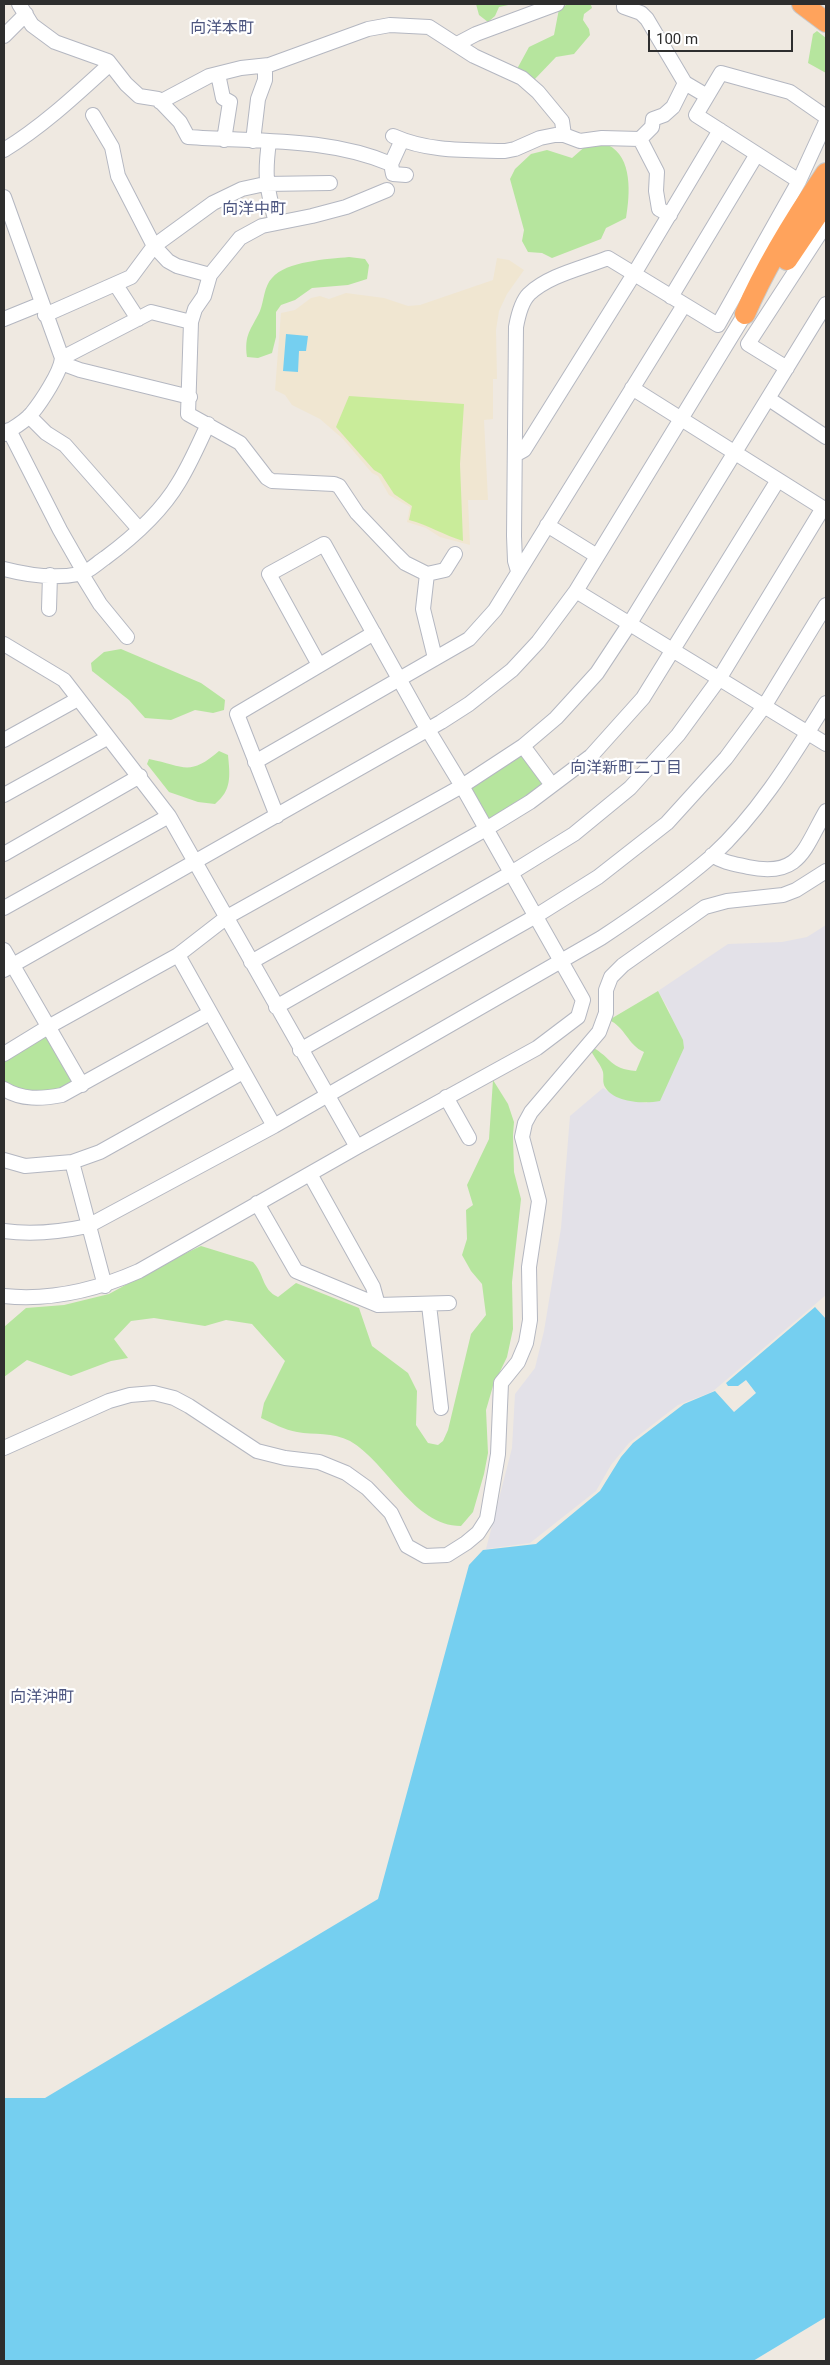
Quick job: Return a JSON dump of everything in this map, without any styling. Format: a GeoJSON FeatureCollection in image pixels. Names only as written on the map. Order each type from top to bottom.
{"type":"FeatureCollection","features":[{"type":"Feature","properties":{"kind":"highway"},"geometry":{"type":"LineString","coordinates":[[802,4],[826,21]]}},
{"type":"Feature","properties":{"kind":"highway"},"geometry":{"type":"LineString","coordinates":[[745,314],[802,208],[826,173]]}},
{"type":"Feature","properties":{"kind":"highway"},"geometry":{"type":"LineString","coordinates":[[745,314],[826,188]]}},
{"type":"Feature","properties":{"kind":"highway"},"geometry":{"type":"LineString","coordinates":[[745,314],[758,302],[826,202]]}},
{"type":"Feature","properties":{"kind":"street"},"geometry":{"type":"LineString","coordinates":[[457,44],[476,34],[557,4]]}},
{"type":"Feature","properties":{"kind":"street"},"geometry":{"type":"LineString","coordinates":[[624,4],[624,7],[641,13],[647,19],[685,83],[708,96]]}},
{"type":"Feature","properties":{"kind":"street"},"geometry":{"type":"LineString","coordinates":[[4,36],[23,9],[32,25],[55,42],[108,61],[126,84],[139,96],[158,99],[180,122],[188,137],[334,146],[373,156],[391,164]]}},
{"type":"Feature","properties":{"kind":"street"},"geometry":{"type":"LineString","coordinates":[[160,102],[209,76],[241,68],[265,66],[368,29],[390,25],[429,26],[474,56],[522,78],[538,92],[562,121],[564,136]]}},
{"type":"Feature","properties":{"kind":"street"},"geometry":{"type":"LineString","coordinates":[[4,150],[28,135],[58,111],[110,64]]}},
{"type":"Feature","properties":{"kind":"street"},"geometry":{"type":"LineString","coordinates":[[253,141],[258,99],[266,80],[265,66]]}},
{"type":"Feature","properties":{"kind":"street"},"geometry":{"type":"LineString","coordinates":[[799,182],[696,115],[721,73],[790,92],[826,117]]}},
{"type":"Feature","properties":{"kind":"street"},"geometry":{"type":"LineString","coordinates":[[218,74],[224,98],[230,102],[224,140]]}},
{"type":"Feature","properties":{"kind":"street"},"geometry":{"type":"LineString","coordinates":[[406,174],[392,174],[391,164],[397,138],[423,148],[439,150],[505,151],[515,149],[540,138],[564,136],[580,141],[602,138],[640,139],[652,127],[653,119],[673,107],[685,83]]}},
{"type":"Feature","properties":{"kind":"street"},"geometry":{"type":"LineString","coordinates":[[93,115],[112,147],[118,176],[154,246],[168,261],[177,266],[210,275]]}},
{"type":"Feature","properties":{"kind":"street"},"geometry":{"type":"LineString","coordinates":[[518,572],[515,561],[516,327],[519,312],[528,295],[545,283],[608,258],[718,325],[799,182],[826,122]]}},
{"type":"Feature","properties":{"kind":"street"},"geometry":{"type":"LineString","coordinates":[[515,455],[524,450],[634,274],[720,130]]}},
{"type":"Feature","properties":{"kind":"street"},"geometry":{"type":"LineString","coordinates":[[640,139],[657,172],[656,191],[659,209],[670,215]]}},
{"type":"Feature","properties":{"kind":"street"},"geometry":{"type":"LineString","coordinates":[[268,142],[264,172],[276,223]]}},
{"type":"Feature","properties":{"kind":"street"},"geometry":{"type":"LineString","coordinates":[[671,297],[757,154]]}},
{"type":"Feature","properties":{"kind":"street"},"geometry":{"type":"LineString","coordinates":[[4,318],[43,309],[116,285],[131,277],[154,246],[212,203],[242,189],[266,184],[330,183]]}},
{"type":"Feature","properties":{"kind":"street"},"geometry":{"type":"LineString","coordinates":[[387,190],[346,207],[253,230],[240,238],[210,275],[204,296],[194,309],[191,322],[188,414],[240,443],[267,478],[272,481],[334,484],[339,486],[357,513],[406,563],[427,574],[445,570],[455,554]]}},
{"type":"Feature","properties":{"kind":"street"},"geometry":{"type":"LineString","coordinates":[[4,197],[61,361],[80,370],[190,397]]}},
{"type":"Feature","properties":{"kind":"street"},"geometry":{"type":"LineString","coordinates":[[787,368],[748,344],[826,224]]}},
{"type":"Feature","properties":{"kind":"street"},"geometry":{"type":"LineString","coordinates":[[116,285],[138,318]]}},
{"type":"Feature","properties":{"kind":"street"},"geometry":{"type":"LineString","coordinates":[[4,1054],[48,1027],[178,955],[227,917],[462,786],[523,746],[556,718],[597,673],[630,623],[826,304]]}},
{"type":"Feature","properties":{"kind":"street"},"geometry":{"type":"LineString","coordinates":[[256,762],[469,639],[482,626],[495,610],[684,305]]}},
{"type":"Feature","properties":{"kind":"street"},"geometry":{"type":"LineString","coordinates":[[127,637],[100,604],[6,432],[30,415],[61,361],[151,312],[191,322]]}},
{"type":"Feature","properties":{"kind":"street"},"geometry":{"type":"LineString","coordinates":[[8,968],[428,730],[469,704],[512,670],[538,642],[576,591],[745,314]]}},
{"type":"Feature","properties":{"kind":"street"},"geometry":{"type":"LineString","coordinates":[[276,1007],[511,873],[574,834],[630,788],[678,735],[719,679],[825,509],[632,388]]}},
{"type":"Feature","properties":{"kind":"street"},"geometry":{"type":"LineString","coordinates":[[769,399],[826,437]]}},
{"type":"Feature","properties":{"kind":"street"},"geometry":{"type":"LineString","coordinates":[[30,415],[46,433],[65,444],[139,529]]}},
{"type":"Feature","properties":{"kind":"street"},"geometry":{"type":"LineString","coordinates":[[4,569],[21,573],[50,575],[82,573],[112,553],[139,529],[175,489],[208,424]]}},
{"type":"Feature","properties":{"kind":"street"},"geometry":{"type":"LineString","coordinates":[[251,962],[486,829],[552,785],[591,756],[644,698],[778,480]]}},
{"type":"Feature","properties":{"kind":"street"},"geometry":{"type":"LineString","coordinates":[[547,525],[597,556]]}},
{"type":"Feature","properties":{"kind":"street"},"geometry":{"type":"LineString","coordinates":[[4,1296],[62,1296],[105,1286],[139,1271],[446,1097],[537,1048],[578,1017],[583,1000],[324,544],[269,574],[319,665]]}},
{"type":"Feature","properties":{"kind":"street"},"geometry":{"type":"LineString","coordinates":[[427,574],[424,609],[435,658]]}},
{"type":"Feature","properties":{"kind":"street"},"geometry":{"type":"LineString","coordinates":[[49,609],[50,575]]}},
{"type":"Feature","properties":{"kind":"street"},"geometry":{"type":"LineString","coordinates":[[576,591],[826,744]]}},
{"type":"Feature","properties":{"kind":"street"},"geometry":{"type":"LineString","coordinates":[[300,1050],[536,916],[598,877],[667,823],[726,758],[765,705],[826,605]]}},
{"type":"Feature","properties":{"kind":"street"},"geometry":{"type":"LineString","coordinates":[[277,816],[237,714],[374,633]]}},
{"type":"Feature","properties":{"kind":"street"},"geometry":{"type":"LineString","coordinates":[[4,644],[64,680],[169,816],[300,1050],[357,1147]]}},
{"type":"Feature","properties":{"kind":"street"},"geometry":{"type":"LineString","coordinates":[[4,740],[78,699]]}},
{"type":"Feature","properties":{"kind":"street"},"geometry":{"type":"LineString","coordinates":[[4,1231],[25,1234],[62,1231],[88,1226],[274,1126],[560,962],[634,916],[712,855],[772,785],[826,703]]}},
{"type":"Feature","properties":{"kind":"street"},"geometry":{"type":"LineString","coordinates":[[4,795],[107,738]]}},
{"type":"Feature","properties":{"kind":"street"},"geometry":{"type":"LineString","coordinates":[[523,746],[552,785]]}},
{"type":"Feature","properties":{"kind":"street"},"geometry":{"type":"LineString","coordinates":[[4,854],[140,776]]}},
{"type":"Feature","properties":{"kind":"street"},"geometry":{"type":"LineString","coordinates":[[712,855],[722,862],[766,871],[785,868],[799,859],[826,811]]}},
{"type":"Feature","properties":{"kind":"street"},"geometry":{"type":"LineString","coordinates":[[4,908],[169,816]]}},
{"type":"Feature","properties":{"kind":"street"},"geometry":{"type":"LineString","coordinates":[[4,1448],[109,1401],[130,1394],[154,1393],[189,1406],[258,1452],[285,1458],[319,1462],[346,1473],[367,1488],[391,1513],[406,1546],[426,1556],[447,1555],[466,1543],[478,1533],[487,1518],[498,1454],[501,1383],[518,1362],[526,1343],[530,1320],[529,1267],[539,1201],[523,1146],[522,1137],[525,1123],[531,1112],[599,1032],[606,1013],[606,990],[611,976],[622,965],[705,907],[727,901],[783,895],[796,890],[826,871]]}},
{"type":"Feature","properties":{"kind":"street"},"geometry":{"type":"LineString","coordinates":[[4,950],[8,968],[48,1027],[82,1085]]}},
{"type":"Feature","properties":{"kind":"street"},"geometry":{"type":"LineString","coordinates":[[178,955],[274,1126]]}},
{"type":"Feature","properties":{"kind":"street"},"geometry":{"type":"LineString","coordinates":[[4,1089],[20,1096],[48,1098],[62,1095],[210,1013]]}},
{"type":"Feature","properties":{"kind":"street"},"geometry":{"type":"LineString","coordinates":[[4,1160],[25,1166],[72,1162],[100,1152],[242,1072]]}},
{"type":"Feature","properties":{"kind":"street"},"geometry":{"type":"LineString","coordinates":[[446,1097],[469,1138]]}},
{"type":"Feature","properties":{"kind":"street"},"geometry":{"type":"LineString","coordinates":[[72,1162],[105,1286]]}},
{"type":"Feature","properties":{"kind":"street"},"geometry":{"type":"LineString","coordinates":[[310,1174],[370,1281],[378,1305]]}},
{"type":"Feature","properties":{"kind":"street"},"geometry":{"type":"LineString","coordinates":[[257,1203],[296,1271],[378,1305],[449,1303]]}},
{"type":"Feature","properties":{"kind":"street"},"geometry":{"type":"LineString","coordinates":[[429,1305],[441,1408]]}},
{"type":"Feature","properties":{"kind":"shaded area"},"geometry":{"type":"Polygon","coordinates":[[[497,258],[509,260],[524,270],[507,294],[499,311],[496,330],[497,379],[493,379],[493,419],[484,420],[488,500],[468,500],[470,545],[440,537],[426,528],[407,522],[410,507],[389,495],[378,476],[372,473],[343,439],[320,419],[292,405],[285,395],[275,390],[281,313],[295,310],[311,298],[320,296],[329,299],[346,293],[384,298],[408,306],[420,305],[493,280],[497,258]]]}},
{"type":"Feature","properties":{"kind":"shaded area"},"geometry":{"type":"Polygon","coordinates":[[[826,925],[826,1295],[712,1392],[678,1405],[629,1443],[611,1465],[596,1491],[530,1543],[486,1549],[512,1448],[515,1394],[535,1368],[544,1331],[561,1228],[570,1116],[603,1088],[617,1097],[647,1103],[670,1012],[658,991],[728,944],[782,942],[807,937],[826,925]]]}},
{"type":"Feature","properties":{"kind":"green space"},"geometry":{"type":"Polygon","coordinates":[[[476,4],[513,4],[499,7],[495,16],[488,22],[479,15],[476,4]]]}},
{"type":"Feature","properties":{"kind":"green space"},"geometry":{"type":"Polygon","coordinates":[[[568,4],[591,5],[592,8],[584,14],[583,20],[589,29],[590,35],[574,54],[556,57],[534,80],[517,69],[529,47],[554,35],[559,9],[568,4]]]}},
{"type":"Feature","properties":{"kind":"green space"},"geometry":{"type":"Polygon","coordinates":[[[817,31],[826,38],[826,73],[808,63],[813,34],[817,31]]]}},
{"type":"Feature","properties":{"kind":"green space"},"geometry":{"type":"Polygon","coordinates":[[[588,144],[608,145],[622,158],[626,167],[629,188],[626,218],[606,228],[601,239],[552,258],[542,253],[528,252],[522,241],[524,230],[510,179],[515,169],[531,154],[547,150],[572,158],[588,144]]]}},
{"type":"Feature","properties":{"kind":"green space"},"geometry":{"type":"Polygon","coordinates":[[[349,257],[365,259],[369,265],[367,279],[348,285],[312,288],[295,300],[281,305],[276,312],[276,337],[272,353],[258,358],[247,357],[247,337],[260,311],[267,285],[278,272],[297,264],[349,257]]]}},
{"type":"Feature","properties":{"kind":"green space"},"geometry":{"type":"Polygon","coordinates":[[[349,396],[464,404],[460,464],[463,541],[409,520],[412,506],[394,494],[381,474],[374,470],[336,427],[349,396]]]}},
{"type":"Feature","properties":{"kind":"green space"},"geometry":{"type":"Polygon","coordinates":[[[121,649],[201,683],[225,700],[224,710],[213,713],[195,710],[171,720],[145,718],[129,700],[92,671],[91,663],[104,652],[121,649]]]}},
{"type":"Feature","properties":{"kind":"green space"},"geometry":{"type":"Polygon","coordinates":[[[219,751],[228,755],[229,782],[221,799],[215,804],[198,802],[169,792],[147,764],[149,759],[179,766],[193,767],[209,759],[219,751]]]}},
{"type":"Feature","properties":{"kind":"green space"},"geometry":{"type":"Polygon","coordinates":[[[521,755],[545,786],[492,819],[485,818],[471,791],[472,785],[521,755]]]}},
{"type":"Feature","properties":{"kind":"green space"},"geometry":{"type":"Polygon","coordinates":[[[658,991],[683,1040],[684,1048],[660,1101],[638,1102],[622,1099],[609,1092],[605,1087],[603,1072],[591,1051],[592,1047],[621,1068],[636,1071],[644,1052],[634,1045],[619,1027],[609,1020],[658,991]]]}},
{"type":"Feature","properties":{"kind":"green space"},"geometry":{"type":"Polygon","coordinates":[[[47,1035],[73,1079],[71,1085],[59,1090],[22,1092],[4,1083],[4,1060],[47,1035]]]}},
{"type":"Feature","properties":{"kind":"green space"},"geometry":{"type":"Polygon","coordinates":[[[493,1080],[508,1104],[514,1122],[514,1172],[521,1199],[512,1282],[513,1329],[507,1357],[493,1386],[486,1410],[488,1453],[484,1474],[473,1512],[461,1526],[444,1523],[429,1516],[402,1492],[364,1451],[350,1441],[330,1435],[292,1431],[261,1418],[264,1403],[285,1361],[252,1324],[226,1320],[205,1326],[154,1318],[131,1321],[114,1339],[128,1358],[111,1361],[71,1376],[27,1360],[4,1377],[4,1327],[26,1308],[64,1305],[109,1294],[201,1246],[253,1262],[257,1266],[266,1286],[278,1297],[296,1283],[359,1308],[372,1346],[408,1373],[417,1391],[416,1425],[428,1443],[438,1445],[443,1441],[448,1430],[471,1334],[486,1315],[482,1284],[471,1271],[462,1255],[467,1239],[466,1210],[473,1205],[467,1185],[489,1139],[493,1080]]]}},
{"type":"Feature","properties":{"kind":"water"},"geometry":{"type":"Polygon","coordinates":[[[286,334],[308,336],[306,351],[299,351],[298,372],[283,371],[286,334]]]}},
{"type":"Feature","properties":{"kind":"water"},"geometry":{"type":"Polygon","coordinates":[[[815,1307],[826,1319],[826,2317],[753,2361],[4,2361],[4,2098],[45,2098],[378,1899],[469,1565],[483,1550],[536,1544],[600,1491],[621,1457],[633,1443],[684,1404],[715,1391],[734,1412],[756,1393],[746,1380],[738,1386],[728,1386],[726,1383],[815,1307]]]}},
{"type":"Feature","properties":{"kind":"district","name":"向洋本町"},"geometry":{"type":"Point","coordinates":[222,29]}},
{"type":"Feature","properties":{"kind":"district","name":"向洋中町"},"geometry":{"type":"Point","coordinates":[254,210]}},
{"type":"Feature","properties":{"kind":"district","name":"向洋新町二丁目"},"geometry":{"type":"Point","coordinates":[626,769]}},
{"type":"Feature","properties":{"kind":"district","name":"向洋沖町"},"geometry":{"type":"Point","coordinates":[42,1698]}}]}
